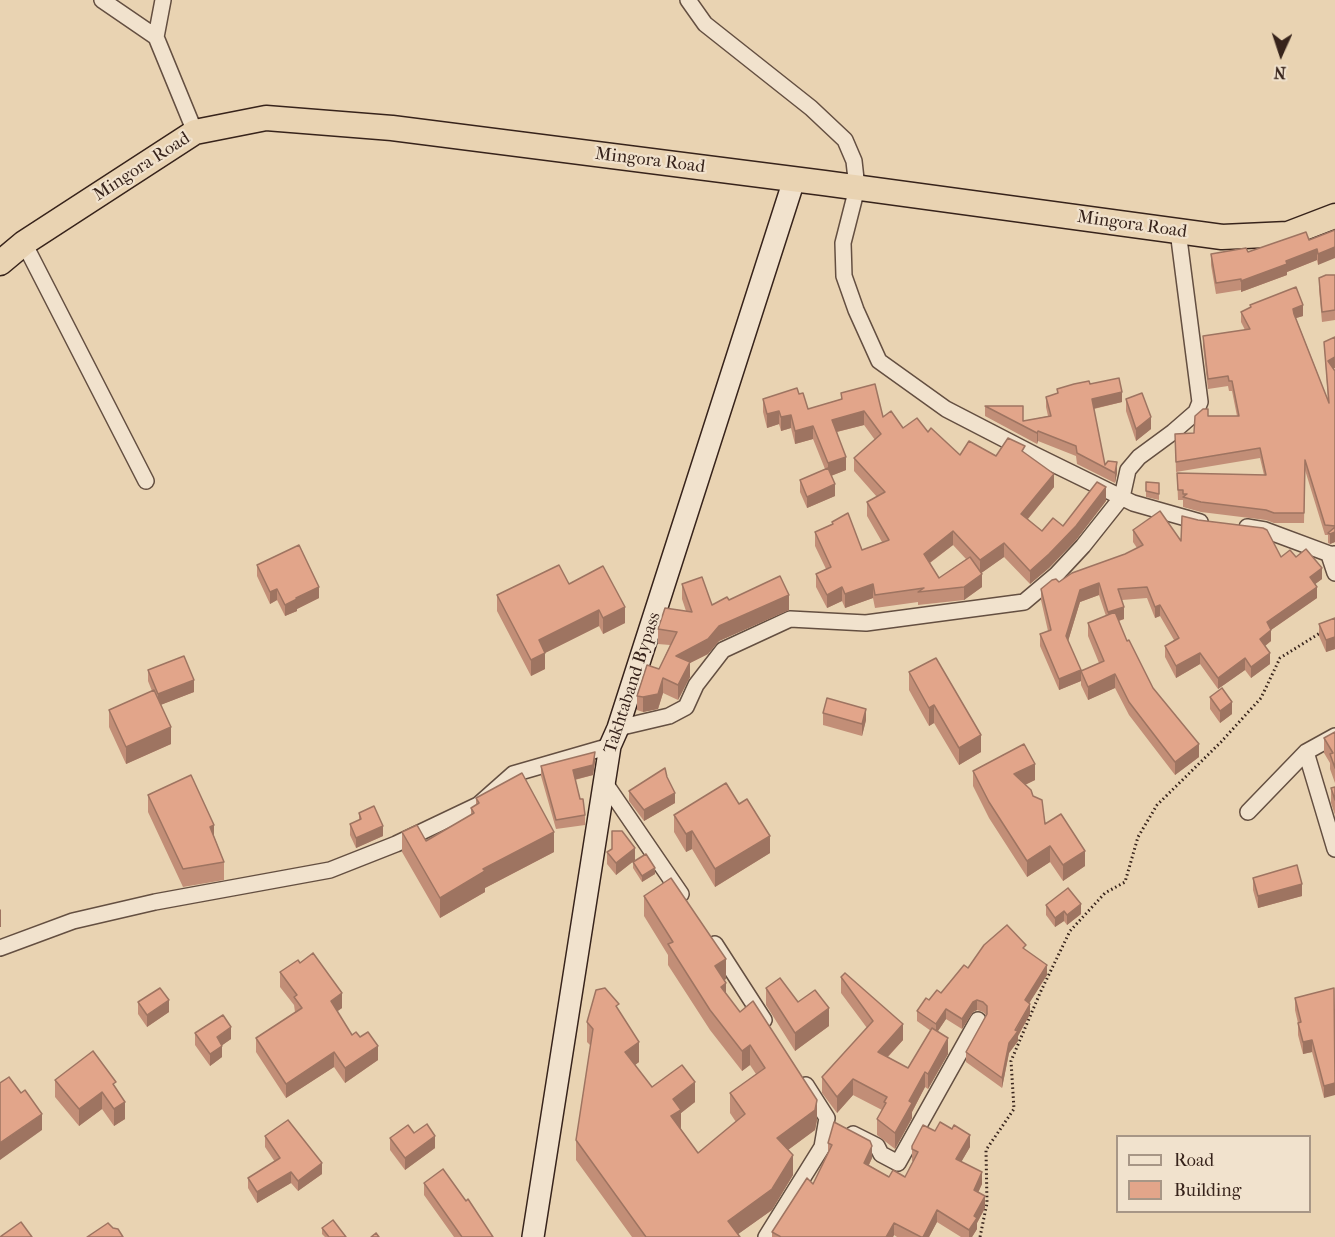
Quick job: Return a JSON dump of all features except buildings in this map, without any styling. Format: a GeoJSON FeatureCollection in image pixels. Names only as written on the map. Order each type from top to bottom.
{"type":"FeatureCollection","features":[{"type":"Feature","properties":{"kind":"highway","name":"Mingora Road"},"geometry":{"type":"LineString","coordinates":[[0,263],[24,243],[195,132],[266,118],[392,128],[1222,237],[1288,234],[1335,216]]}},
{"type":"Feature","properties":{"kind":"main road","name":"Takhtaband Bypass"},"geometry":{"type":"LineString","coordinates":[[533,1237],[614,737],[794,180]]}},
{"type":"Feature","properties":{"kind":"street"},"geometry":{"type":"LineString","coordinates":[[102,0],[156,37]]}},
{"type":"Feature","properties":{"kind":"street"},"geometry":{"type":"LineString","coordinates":[[163,0],[156,37],[195,132]]}},
{"type":"Feature","properties":{"kind":"street"},"geometry":{"type":"LineString","coordinates":[[688,0],[705,24],[811,108],[845,140],[854,161],[857,188],[843,243],[844,276],[856,310],[879,361],[946,409],[1133,503],[1210,523]]}},
{"type":"Feature","properties":{"kind":"street"},"geometry":{"type":"LineString","coordinates":[[0,948],[73,921],[155,902],[330,870],[396,843],[478,805],[513,774],[669,716],[686,707],[696,685],[723,650],[790,619],[866,623],[1024,602],[1056,575],[1122,497],[1128,470],[1139,457],[1196,412],[1200,402],[1178,231]]}},
{"type":"Feature","properties":{"kind":"street"},"geometry":{"type":"LineString","coordinates":[[24,243],[146,481]]}},
{"type":"Feature","properties":{"kind":"street"},"geometry":{"type":"LineString","coordinates":[[1232,526],[1265,530],[1333,555],[1335,573]]}},
{"type":"Feature","properties":{"kind":"street"},"geometry":{"type":"LineString","coordinates":[[1248,812],[1306,752],[1335,736]]}},
{"type":"Feature","properties":{"kind":"street"},"geometry":{"type":"LineString","coordinates":[[1306,752],[1335,849]]}},
{"type":"Feature","properties":{"kind":"street"},"geometry":{"type":"LineString","coordinates":[[605,783],[691,909]]}},
{"type":"Feature","properties":{"kind":"street"},"geometry":{"type":"LineString","coordinates":[[704,928],[772,1033]]}},
{"type":"Feature","properties":{"kind":"street"},"geometry":{"type":"LineString","coordinates":[[797,1071],[827,1118],[877,1146],[881,1154],[898,1163],[978,1020]]}},
{"type":"Feature","properties":{"kind":"street"},"geometry":{"type":"LineString","coordinates":[[766,1237],[822,1147],[827,1118]]}},
{"type":"Feature","properties":{"kind":"path"},"geometry":{"type":"LineString","coordinates":[[980,1237],[987,1203],[986,1150],[1014,1108],[1011,1061],[1070,931],[1105,893],[1125,882],[1138,837],[1157,805],[1221,742],[1261,698],[1280,658],[1328,628]]}}]}
